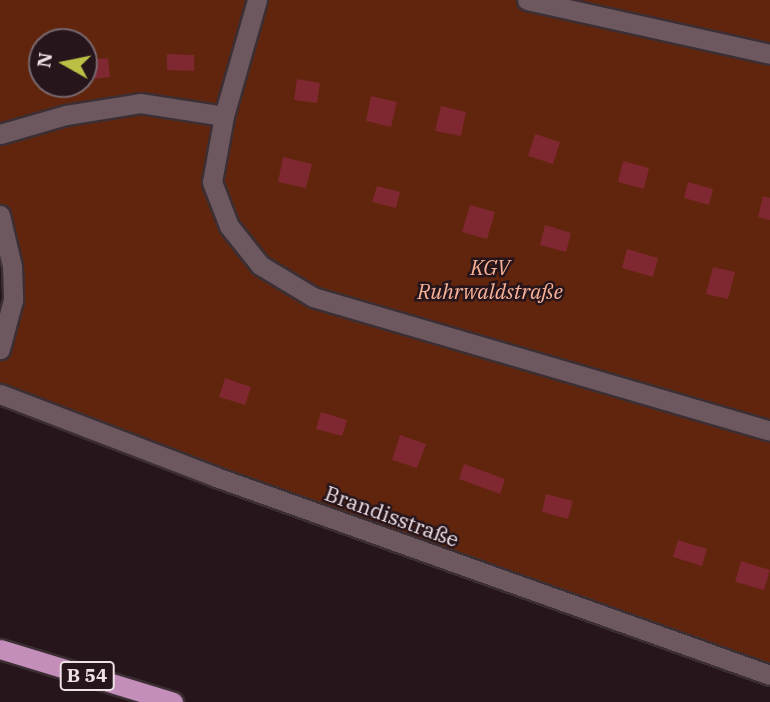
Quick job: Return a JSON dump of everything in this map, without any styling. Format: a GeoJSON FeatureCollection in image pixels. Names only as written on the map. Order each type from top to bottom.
{"type":"FeatureCollection","features":[{"type":"Feature","properties":{"kind":"highway","name":"B 54"},"geometry":{"type":"LineString","coordinates":[[0,649],[173,702]]}},
{"type":"Feature","properties":{"kind":"street"},"geometry":{"type":"LineString","coordinates":[[257,0],[224,116],[212,181],[229,226],[260,265],[313,297],[770,431]]}},
{"type":"Feature","properties":{"kind":"street"},"geometry":{"type":"LineString","coordinates":[[527,0],[770,54]]}},
{"type":"Feature","properties":{"kind":"street"},"geometry":{"type":"LineString","coordinates":[[0,134],[66,115],[140,103],[224,116]]}},
{"type":"Feature","properties":{"kind":"street"},"geometry":{"type":"LineString","coordinates":[[0,215],[12,266],[13,300],[0,349]]}},
{"type":"Feature","properties":{"kind":"street","name":"Brandisstraße"},"geometry":{"type":"LineString","coordinates":[[0,394],[229,482],[770,675]]}},
{"type":"Feature","properties":{"kind":"green space","name":"KGV Ruhrwaldstraße"},"geometry":{"type":"Polygon","coordinates":[[[0,0],[770,0],[770,675],[0,394],[0,349],[13,300],[0,215],[0,0]]]}},
{"type":"Feature","properties":{"kind":"building"},"geometry":{"type":"Polygon","coordinates":[[[167,54],[194,55],[194,71],[167,70],[167,54]]]}},
{"type":"Feature","properties":{"kind":"building"},"geometry":{"type":"Polygon","coordinates":[[[108,58],[110,77],[98,78],[98,59],[108,58]]]}},
{"type":"Feature","properties":{"kind":"building"},"geometry":{"type":"Polygon","coordinates":[[[297,79],[320,83],[317,103],[294,100],[297,79]]]}},
{"type":"Feature","properties":{"kind":"building"},"geometry":{"type":"Polygon","coordinates":[[[371,96],[397,102],[391,127],[366,121],[371,96]]]}},
{"type":"Feature","properties":{"kind":"building"},"geometry":{"type":"Polygon","coordinates":[[[441,106],[466,112],[461,136],[435,131],[441,106]]]}},
{"type":"Feature","properties":{"kind":"building"},"geometry":{"type":"Polygon","coordinates":[[[535,134],[560,142],[553,164],[528,156],[535,134]]]}},
{"type":"Feature","properties":{"kind":"building"},"geometry":{"type":"Polygon","coordinates":[[[283,157],[312,164],[306,188],[278,182],[283,157]]]}},
{"type":"Feature","properties":{"kind":"building"},"geometry":{"type":"Polygon","coordinates":[[[623,161],[649,168],[644,189],[618,182],[623,161]]]}},
{"type":"Feature","properties":{"kind":"building"},"geometry":{"type":"Polygon","coordinates":[[[688,182],[713,189],[709,205],[684,198],[688,182]]]}},
{"type":"Feature","properties":{"kind":"building"},"geometry":{"type":"Polygon","coordinates":[[[377,186],[400,192],[396,208],[372,202],[377,186]]]}},
{"type":"Feature","properties":{"kind":"building"},"geometry":{"type":"Polygon","coordinates":[[[763,196],[770,198],[770,220],[758,217],[763,196]]]}},
{"type":"Feature","properties":{"kind":"building"},"geometry":{"type":"Polygon","coordinates":[[[470,205],[495,212],[487,239],[462,232],[470,205]]]}},
{"type":"Feature","properties":{"kind":"building"},"geometry":{"type":"Polygon","coordinates":[[[545,225],[571,233],[566,252],[540,245],[545,225]]]}},
{"type":"Feature","properties":{"kind":"building"},"geometry":{"type":"Polygon","coordinates":[[[627,249],[658,258],[653,277],[622,268],[627,249]]]}},
{"type":"Feature","properties":{"kind":"building"},"geometry":{"type":"Polygon","coordinates":[[[713,267],[735,272],[728,299],[706,294],[713,267]]]}},
{"type":"Feature","properties":{"kind":"building"},"geometry":{"type":"Polygon","coordinates":[[[225,378],[251,387],[245,405],[219,397],[225,378]]]}},
{"type":"Feature","properties":{"kind":"building"},"geometry":{"type":"Polygon","coordinates":[[[321,412],[347,420],[342,436],[316,429],[321,412]]]}},
{"type":"Feature","properties":{"kind":"building"},"geometry":{"type":"Polygon","coordinates":[[[400,435],[426,444],[417,468],[392,460],[400,435]]]}},
{"type":"Feature","properties":{"kind":"building"},"geometry":{"type":"Polygon","coordinates":[[[464,464],[505,479],[500,494],[459,479],[464,464]]]}},
{"type":"Feature","properties":{"kind":"building"},"geometry":{"type":"Polygon","coordinates":[[[546,494],[573,501],[568,519],[542,512],[546,494]]]}},
{"type":"Feature","properties":{"kind":"building"},"geometry":{"type":"Polygon","coordinates":[[[678,540],[707,549],[702,566],[673,557],[678,540]]]}},
{"type":"Feature","properties":{"kind":"building"},"geometry":{"type":"Polygon","coordinates":[[[741,561],[770,570],[764,590],[735,582],[741,561]]]}}]}
